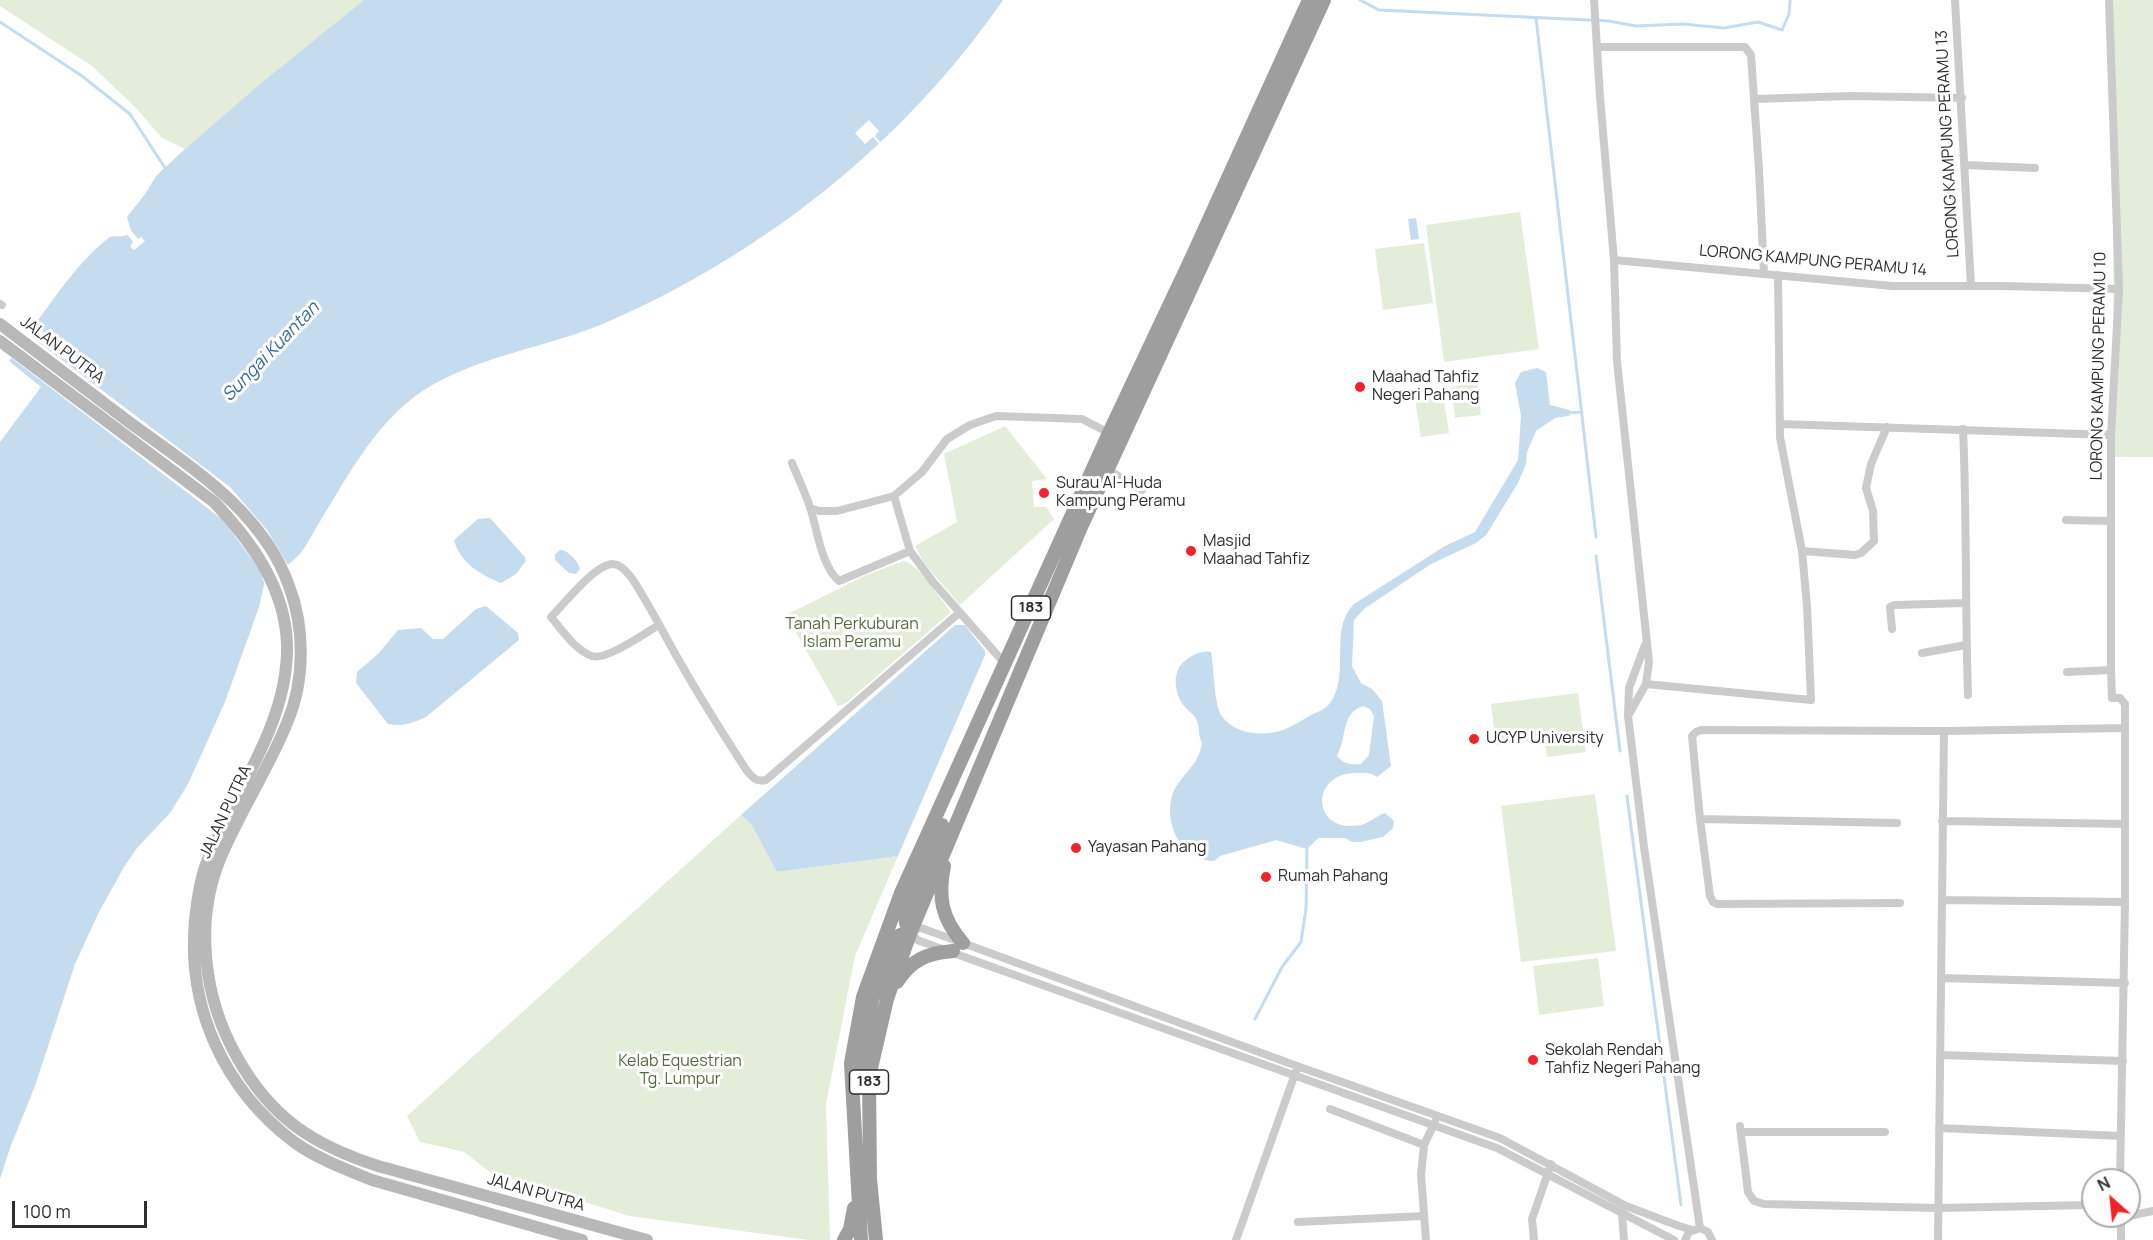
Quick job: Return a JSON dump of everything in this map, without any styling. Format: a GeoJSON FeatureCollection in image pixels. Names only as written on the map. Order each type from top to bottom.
{"type":"FeatureCollection","features":[{"type":"Feature","properties":{"kind":"highway","name":"183"},"geometry":{"type":"LineString","coordinates":[[861,1240],[851,1063],[863,997],[901,893],[1109,433],[1309,0]]}},
{"type":"Feature","properties":{"kind":"highway","name":"183"},"geometry":{"type":"LineString","coordinates":[[876,1240],[870,1179],[868,1077],[887,999],[911,931],[1081,527],[1324,0]]}},
{"type":"Feature","properties":{"kind":"highway"},"geometry":{"type":"LineString","coordinates":[[852,1080],[861,1065],[872,1000],[892,944],[900,935],[911,931],[906,923],[905,912],[948,809],[947,792]]}},
{"type":"Feature","properties":{"kind":"highway"},"geometry":{"type":"LineString","coordinates":[[887,999],[900,978],[914,963],[933,953],[958,947],[941,903],[940,886],[950,837]]}},
{"type":"Feature","properties":{"kind":"highway"},"geometry":{"type":"LineString","coordinates":[[844,1240],[850,1229],[858,1186]]}},
{"type":"Feature","properties":{"kind":"main road","name":"JALAN PUTRA"},"geometry":{"type":"LineString","coordinates":[[0,324],[226,495],[261,534],[278,560],[290,586],[298,616],[301,647],[298,685],[289,721],[219,860],[208,902],[206,942],[210,990],[226,1039],[250,1081],[282,1117],[316,1141],[346,1156],[647,1240]]}},
{"type":"Feature","properties":{"kind":"main road","name":"JALAN PUTRA"},"geometry":{"type":"LineString","coordinates":[[0,341],[214,502],[254,548],[268,570],[281,607],[287,643],[284,683],[276,716],[207,860],[197,896],[193,947],[198,996],[215,1046],[242,1091],[276,1127],[317,1157],[372,1180],[582,1240]]}},
{"type":"Feature","properties":{"kind":"street"},"geometry":{"type":"LineString","coordinates":[[1594,0],[1614,260],[1617,361],[1649,663],[1646,684],[1628,716]]}},
{"type":"Feature","properties":{"kind":"street","name":"LORONG KAMPUNG PERAMU 13"},"geometry":{"type":"LineString","coordinates":[[1955,0],[1971,286]]}},
{"type":"Feature","properties":{"kind":"street","name":"LORONG KAMPUNG PERAMU 10"},"geometry":{"type":"LineString","coordinates":[[2109,0],[2119,289],[2111,435],[2111,670],[2112,698],[2120,698],[2125,704],[2125,728]]}},
{"type":"Feature","properties":{"kind":"street"},"geometry":{"type":"LineString","coordinates":[[1598,47],[1746,47],[1751,55],[1764,273]]}},
{"type":"Feature","properties":{"kind":"street"},"geometry":{"type":"LineString","coordinates":[[1754,99],[1851,96],[1962,98]]}},
{"type":"Feature","properties":{"kind":"street"},"geometry":{"type":"LineString","coordinates":[[1965,165],[2035,168]]}},
{"type":"Feature","properties":{"kind":"street","name":"LORONG KAMPUNG PERAMU 14"},"geometry":{"type":"LineString","coordinates":[[1614,260],[1892,286],[2119,289]]}},
{"type":"Feature","properties":{"kind":"street"},"geometry":{"type":"LineString","coordinates":[[1646,684],[1811,700],[1802,551],[1784,460],[1780,424],[1778,275]]}},
{"type":"Feature","properties":{"kind":"street"},"geometry":{"type":"LineString","coordinates":[[810,507],[819,511],[837,511],[894,496],[922,472],[947,439],[987,418],[996,416],[1072,417],[1090,421],[1109,433]]}},
{"type":"Feature","properties":{"kind":"street"},"geometry":{"type":"LineString","coordinates":[[1780,424],[2111,435]]}},
{"type":"Feature","properties":{"kind":"street"},"geometry":{"type":"LineString","coordinates":[[1802,551],[1855,555],[1861,553],[1874,541],[1873,511],[1866,488],[1870,464],[1887,427]]}},
{"type":"Feature","properties":{"kind":"street"},"geometry":{"type":"LineString","coordinates":[[1963,429],[1968,695]]}},
{"type":"Feature","properties":{"kind":"street"},"geometry":{"type":"LineString","coordinates":[[792,463],[810,507],[828,566],[833,576],[839,581],[910,551]]}},
{"type":"Feature","properties":{"kind":"street"},"geometry":{"type":"LineString","coordinates":[[1108,470],[1142,490]]}},
{"type":"Feature","properties":{"kind":"street"},"geometry":{"type":"LineString","coordinates":[[894,496],[910,551],[959,613],[1006,665]]}},
{"type":"Feature","properties":{"kind":"street"},"geometry":{"type":"LineString","coordinates":[[2066,520],[2111,521]]}},
{"type":"Feature","properties":{"kind":"street"},"geometry":{"type":"LineString","coordinates":[[659,625],[610,653],[598,657],[590,655],[576,645],[551,617],[593,574],[614,564],[622,567],[630,575],[747,771],[754,779],[760,781],[766,780],[959,613]]}},
{"type":"Feature","properties":{"kind":"street"},"geometry":{"type":"LineString","coordinates":[[1892,629],[1889,611],[1894,605],[1965,603]]}},
{"type":"Feature","properties":{"kind":"street"},"geometry":{"type":"LineString","coordinates":[[1646,642],[1629,688],[1628,716],[1696,1229]]}},
{"type":"Feature","properties":{"kind":"street"},"geometry":{"type":"LineString","coordinates":[[1922,653],[1966,645]]}},
{"type":"Feature","properties":{"kind":"street"},"geometry":{"type":"LineString","coordinates":[[2067,672],[2111,670]]}},
{"type":"Feature","properties":{"kind":"street"},"geometry":{"type":"LineString","coordinates":[[1900,903],[1717,904],[1713,902],[1710,896],[1700,819],[1692,736],[1701,730],[1944,731],[2125,728],[2126,902],[2120,1168]]}},
{"type":"Feature","properties":{"kind":"street"},"geometry":{"type":"LineString","coordinates":[[1938,1240],[1944,731]]}},
{"type":"Feature","properties":{"kind":"street"},"geometry":{"type":"LineString","coordinates":[[1700,819],[1897,824]]}},
{"type":"Feature","properties":{"kind":"street"},"geometry":{"type":"LineString","coordinates":[[1942,821],[2125,824]]}},
{"type":"Feature","properties":{"kind":"street"},"geometry":{"type":"LineString","coordinates":[[1942,900],[2126,902]]}},
{"type":"Feature","properties":{"kind":"street"},"geometry":{"type":"LineString","coordinates":[[1296,1070],[958,947],[917,940],[911,931],[921,928],[958,947],[1296,1070],[1435,1120],[1500,1138],[1626,1206],[1678,1226],[1708,1232],[1712,1240]]}},
{"type":"Feature","properties":{"kind":"street"},"geometry":{"type":"LineString","coordinates":[[1941,978],[2125,983]]}},
{"type":"Feature","properties":{"kind":"street"},"geometry":{"type":"LineString","coordinates":[[1941,1055],[2122,1061]]}},
{"type":"Feature","properties":{"kind":"street"},"geometry":{"type":"LineString","coordinates":[[1236,1240],[1296,1070]]}},
{"type":"Feature","properties":{"kind":"street"},"geometry":{"type":"LineString","coordinates":[[1330,1109],[1424,1145]]}},
{"type":"Feature","properties":{"kind":"street"},"geometry":{"type":"LineString","coordinates":[[1426,1240],[1421,1175],[1424,1145],[1435,1120]]}},
{"type":"Feature","properties":{"kind":"street"},"geometry":{"type":"LineString","coordinates":[[1435,1120],[1497,1148],[1545,1175],[1674,1240]]}},
{"type":"Feature","properties":{"kind":"street"},"geometry":{"type":"LineString","coordinates":[[1939,1128],[2121,1137]]}},
{"type":"Feature","properties":{"kind":"street"},"geometry":{"type":"LineString","coordinates":[[1885,1131],[1741,1129],[1748,1192],[1754,1201],[1764,1204],[1938,1208],[2081,1205]]}},
{"type":"Feature","properties":{"kind":"street"},"geometry":{"type":"LineString","coordinates":[[1534,1240],[1532,1219],[1545,1175],[1551,1164]]}},
{"type":"Feature","properties":{"kind":"street"},"geometry":{"type":"LineString","coordinates":[[1622,1214],[1624,1240]]}},
{"type":"Feature","properties":{"kind":"street"},"geometry":{"type":"LineString","coordinates":[[1298,1222],[1424,1216]]}},
{"type":"Feature","properties":{"kind":"street"},"geometry":{"type":"LineString","coordinates":[[1684,1240],[1686,1235],[1696,1229]]}},
{"type":"Feature","properties":{"kind":"green space"},"geometry":{"type":"Polygon","coordinates":[[[0,0],[364,0],[185,149],[162,138],[137,109],[92,66],[0,6],[0,0]]]}},
{"type":"Feature","properties":{"kind":"green space"},"geometry":{"type":"Polygon","coordinates":[[[2112,0],[2153,0],[2153,457],[2114,457],[2112,0]]]}},
{"type":"Feature","properties":{"kind":"green space"},"geometry":{"type":"Polygon","coordinates":[[[1520,212],[1539,349],[1444,362],[1426,225],[1520,212]]]}},
{"type":"Feature","properties":{"kind":"green space"},"geometry":{"type":"Polygon","coordinates":[[[1424,243],[1433,303],[1383,310],[1375,249],[1424,243]]]}},
{"type":"Feature","properties":{"kind":"green space"},"geometry":{"type":"Polygon","coordinates":[[[1477,383],[1481,415],[1455,418],[1451,387],[1477,383]]]}},
{"type":"Feature","properties":{"kind":"green space"},"geometry":{"type":"Polygon","coordinates":[[[1442,388],[1449,433],[1421,437],[1414,392],[1442,388]]]}},
{"type":"Feature","properties":{"kind":"green space","name":"Tanah Perkuburan Islam Peramu"},"geometry":{"type":"Polygon","coordinates":[[[1005,426],[1047,479],[1032,481],[1034,507],[1046,507],[1054,519],[960,605],[924,563],[915,546],[957,522],[944,454],[1005,426]]]}},
{"type":"Feature","properties":{"kind":"green space","name":"Tanah Perkuburan Islam Peramu"},"geometry":{"type":"Polygon","coordinates":[[[904,561],[923,575],[951,612],[846,703],[838,706],[786,615],[866,575],[904,561]]]}},
{"type":"Feature","properties":{"kind":"green space"},"geometry":{"type":"Polygon","coordinates":[[[1578,693],[1586,752],[1547,757],[1545,739],[1496,745],[1491,704],[1578,693]]]}},
{"type":"Feature","properties":{"kind":"green space"},"geometry":{"type":"Polygon","coordinates":[[[1595,794],[1616,951],[1521,962],[1501,806],[1595,794]]]}},
{"type":"Feature","properties":{"kind":"green space","name":"Kelab Equestrian Tg. Lumpur"},"geometry":{"type":"Polygon","coordinates":[[[741,815],[751,824],[777,872],[898,856],[855,956],[826,1104],[830,1240],[809,1240],[629,1216],[490,1172],[464,1152],[420,1142],[407,1116],[741,815]]]}},
{"type":"Feature","properties":{"kind":"green space"},"geometry":{"type":"Polygon","coordinates":[[[1598,958],[1604,1006],[1539,1015],[1533,966],[1598,958]]]}},
{"type":"Feature","properties":{"kind":"water","name":"Sungai Kuantan"},"geometry":{"type":"Polygon","coordinates":[[[364,0],[1003,0],[964,52],[922,101],[876,147],[775,228],[720,264],[663,295],[583,332],[490,360],[445,378],[407,402],[392,416],[366,448],[299,555],[265,581],[259,607],[225,702],[188,784],[170,813],[137,848],[124,867],[98,914],[75,964],[35,1086],[0,1179],[0,442],[41,387],[9,361],[82,263],[110,237],[124,236],[131,231],[127,217],[156,176],[259,85],[364,0]]]}},
{"type":"Feature","properties":{"kind":"water"},"geometry":{"type":"Polygon","coordinates":[[[1416,218],[1419,239],[1411,240],[1408,219],[1416,218]]]}},
{"type":"Feature","properties":{"kind":"water"},"geometry":{"type":"Polygon","coordinates":[[[1537,368],[1546,372],[1550,405],[1570,410],[1569,416],[1555,418],[1536,431],[1518,483],[1486,535],[1476,543],[1431,564],[1364,609],[1354,620],[1352,666],[1361,683],[1372,689],[1382,701],[1391,766],[1377,777],[1364,773],[1340,776],[1329,783],[1322,803],[1326,813],[1333,821],[1345,826],[1361,825],[1385,813],[1394,821],[1393,828],[1383,837],[1361,842],[1352,842],[1345,838],[1318,838],[1307,849],[1276,840],[1220,856],[1214,861],[1192,854],[1184,848],[1173,829],[1170,807],[1175,789],[1197,759],[1202,743],[1196,719],[1178,696],[1176,676],[1181,665],[1198,653],[1211,652],[1219,710],[1226,721],[1241,730],[1267,733],[1283,730],[1326,707],[1336,692],[1339,679],[1342,626],[1346,614],[1354,604],[1445,546],[1475,532],[1518,460],[1521,416],[1515,383],[1521,372],[1537,368]],[[1363,706],[1356,709],[1348,720],[1337,756],[1345,762],[1361,764],[1369,755],[1374,716],[1370,709],[1363,706]]]}},
{"type":"Feature","properties":{"kind":"water"},"geometry":{"type":"Polygon","coordinates":[[[490,518],[525,557],[526,561],[516,574],[501,583],[466,562],[454,540],[478,519],[490,518]]]}},
{"type":"Feature","properties":{"kind":"water"},"geometry":{"type":"Polygon","coordinates":[[[560,550],[569,554],[577,563],[580,569],[576,574],[569,573],[555,560],[555,554],[560,550]]]}},
{"type":"Feature","properties":{"kind":"water"},"geometry":{"type":"Polygon","coordinates":[[[486,606],[518,633],[519,640],[426,717],[407,724],[388,724],[356,683],[357,672],[379,653],[398,630],[421,628],[433,639],[443,639],[476,609],[486,606]]]}},
{"type":"Feature","properties":{"kind":"water"},"geometry":{"type":"Polygon","coordinates":[[[955,625],[965,625],[985,651],[985,655],[898,856],[777,872],[751,824],[741,815],[955,625]]]}},
{"type":"Feature","properties":{"kind":"pier"},"geometry":{"type":"Polygon","coordinates":[[[869,120],[879,131],[875,136],[881,143],[879,144],[873,137],[865,144],[855,133],[869,120]]]}},
{"type":"Feature","properties":{"kind":"pier"},"geometry":{"type":"Polygon","coordinates":[[[125,223],[138,239],[141,237],[145,241],[134,250],[130,246],[133,242],[126,233],[128,230],[125,223]]]}},
{"type":"Feature","properties":{"kind":"pier"},"geometry":{"type":"Polygon","coordinates":[[[33,325],[71,351],[65,360],[29,335],[230,487],[267,530],[289,567],[273,576],[267,582],[266,587],[259,569],[223,520],[9,356],[33,325]]]}},
{"type":"Feature","properties":{"kind":"waterway"},"geometry":{"type":"LineString","coordinates":[[1360,0],[1379,10],[1609,21],[1636,26],[1683,24],[1724,28],[1758,22],[1782,30],[1789,14],[1790,0]]}},
{"type":"Feature","properties":{"kind":"waterway"},"geometry":{"type":"LineString","coordinates":[[1536,18],[1596,537]]}},
{"type":"Feature","properties":{"kind":"waterway"},"geometry":{"type":"LineString","coordinates":[[0,22],[82,76],[130,114],[165,168]]}},
{"type":"Feature","properties":{"kind":"waterway"},"geometry":{"type":"LineString","coordinates":[[1565,413],[1582,412]]}},
{"type":"Feature","properties":{"kind":"waterway"},"geometry":{"type":"LineString","coordinates":[[1596,556],[1620,751]]}},
{"type":"Feature","properties":{"kind":"waterway"},"geometry":{"type":"LineString","coordinates":[[1627,796],[1681,1205]]}},
{"type":"Feature","properties":{"kind":"waterway"},"geometry":{"type":"LineString","coordinates":[[1255,1019],[1282,967],[1301,942],[1306,909],[1307,848]]}},
{"type":"Feature","properties":{"kind":"place","name":"Maahad Tahfiz Negeri Pahang"},"geometry":{"type":"Point","coordinates":[1360,387]}},
{"type":"Feature","properties":{"kind":"place","name":"Surau Al-Huda Kampung Peramu"},"geometry":{"type":"Point","coordinates":[1044,493]}},
{"type":"Feature","properties":{"kind":"place","name":"Masjid Maahad Tahfiz"},"geometry":{"type":"Point","coordinates":[1191,551]}},
{"type":"Feature","properties":{"kind":"place","name":"UCYP University"},"geometry":{"type":"Point","coordinates":[1474,739]}},
{"type":"Feature","properties":{"kind":"place","name":"Yayasan Pahang"},"geometry":{"type":"Point","coordinates":[1076,848]}},
{"type":"Feature","properties":{"kind":"place","name":"Rumah Pahang"},"geometry":{"type":"Point","coordinates":[1266,877]}},
{"type":"Feature","properties":{"kind":"place","name":"Sekolah Rendah Tahfiz Negeri Pahang"},"geometry":{"type":"Point","coordinates":[1533,1060]}}]}
